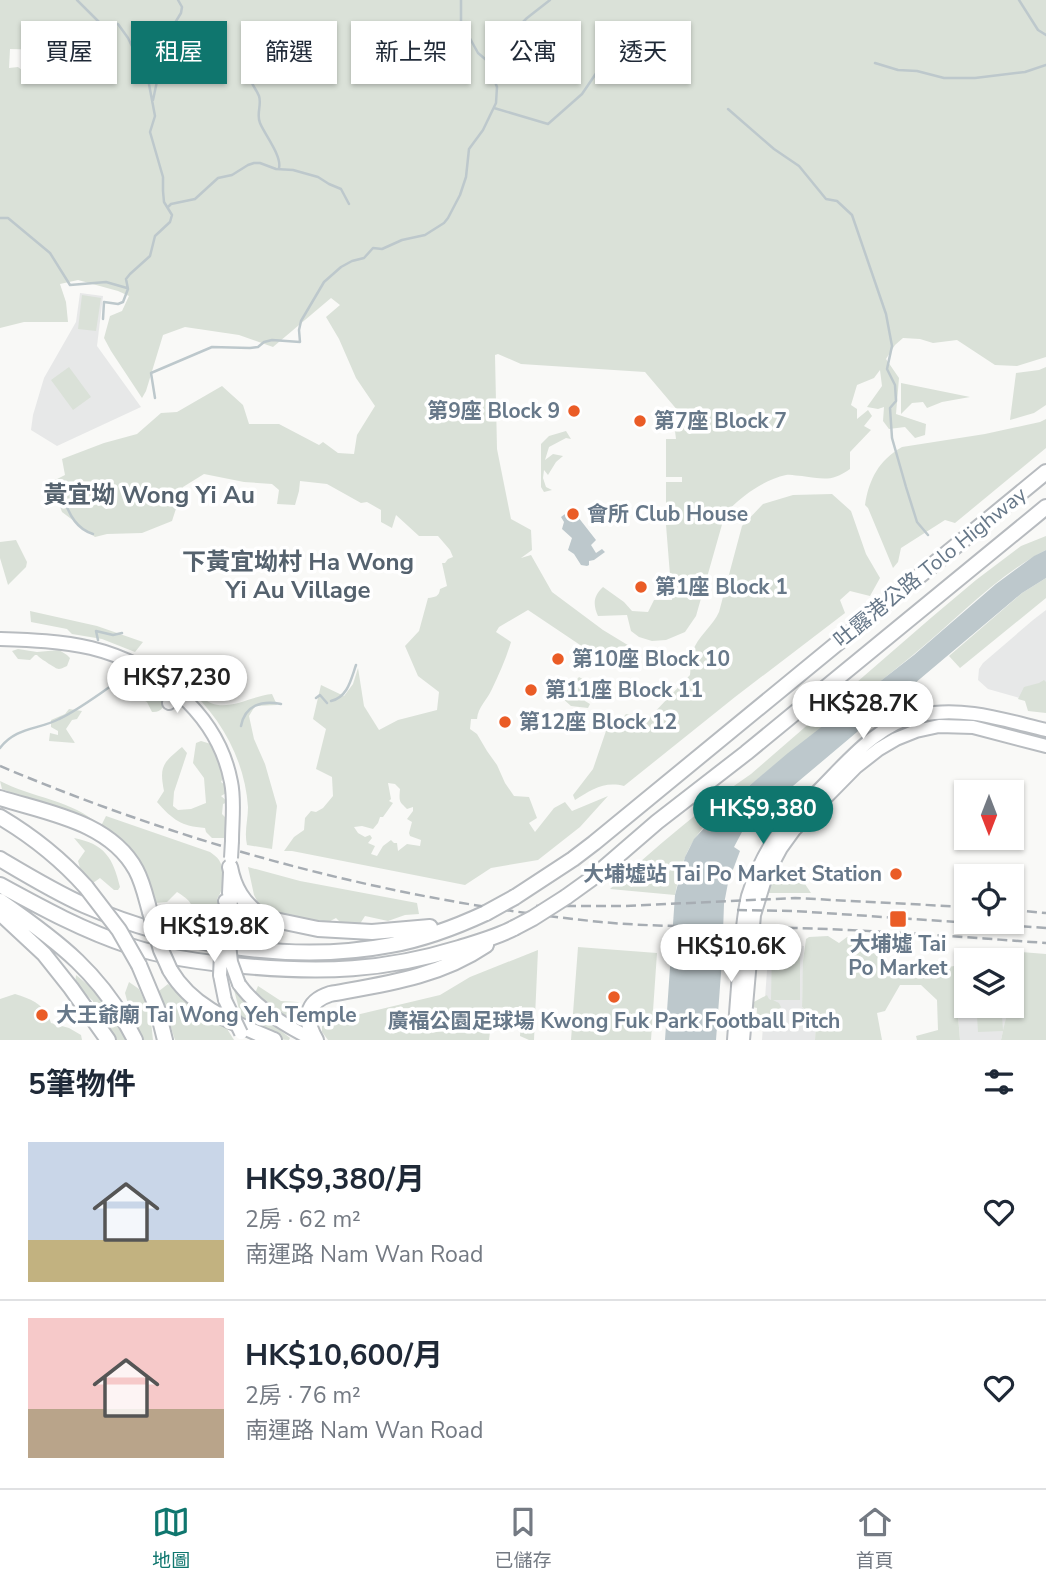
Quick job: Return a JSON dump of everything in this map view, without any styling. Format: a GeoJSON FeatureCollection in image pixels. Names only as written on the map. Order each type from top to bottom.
{"type":"FeatureCollection","features":[{"type":"Feature","properties":{"kind":"highway","name":"吐露港公路 Tolo Highway"},"geometry":{"type":"LineString","coordinates":[[0,859],[85,905],[163,932],[218,944],[306,952],[353,950],[399,943],[466,922],[515,898],[594,843],[1046,472]]}},
{"type":"Feature","properties":{"kind":"highway","name":"吐露港公路 Tolo Highway"},"geometry":{"type":"LineString","coordinates":[[0,885],[76,925],[131,947],[216,964],[292,970],[367,968],[423,959],[499,936],[566,898],[591,879],[657,822],[746,753],[1046,507]]}},
{"type":"Feature","properties":{"kind":"highway"},"geometry":{"type":"LineString","coordinates":[[0,798],[74,821],[111,841],[136,871],[170,970],[185,991],[205,1007],[232,1022],[274,1040]]}},
{"type":"Feature","properties":{"kind":"highway"},"geometry":{"type":"LineString","coordinates":[[0,817],[40,844],[70,870],[119,930],[139,965],[157,1008],[165,1040]]}},
{"type":"Feature","properties":{"kind":"highway"},"geometry":{"type":"LineString","coordinates":[[230,863],[232,881],[240,896],[265,918]]}},
{"type":"Feature","properties":{"kind":"highway"},"geometry":{"type":"LineString","coordinates":[[0,901],[47,934],[77,960],[109,996],[132,1034]]}},
{"type":"Feature","properties":{"kind":"highway"},"geometry":{"type":"LineString","coordinates":[[228,903],[265,918],[318,929],[402,931],[466,922]]}},
{"type":"Feature","properties":{"kind":"highway"},"geometry":{"type":"LineString","coordinates":[[0,914],[50,962],[108,1040]]}},
{"type":"Feature","properties":{"kind":"highway"},"geometry":{"type":"LineString","coordinates":[[315,1040],[309,1015],[312,1005],[322,997],[395,983],[440,970],[462,960],[499,936]]}},
{"type":"Feature","properties":{"kind":"main road"},"geometry":{"type":"LineString","coordinates":[[0,639],[66,643],[105,652],[140,667],[173,688],[204,720],[222,751],[232,785],[232,841],[225,933],[220,949],[221,982],[225,1000],[246,1040]]}},
{"type":"Feature","properties":{"kind":"main road"},"geometry":{"type":"LineString","coordinates":[[65,657],[66,643]]}},
{"type":"Feature","properties":{"kind":"main road"},"geometry":{"type":"LineString","coordinates":[[169,704],[173,688]]}},
{"type":"Feature","properties":{"kind":"main road"},"geometry":{"type":"LineString","coordinates":[[734,1040],[743,922],[757,872],[787,824],[851,757],[888,728],[906,719],[928,714],[954,711],[974,713],[1046,730]]}},
{"type":"Feature","properties":{"kind":"main road"},"geometry":{"type":"LineString","coordinates":[[743,1040],[754,915],[766,876],[794,830],[849,774],[879,749],[896,739],[939,726],[973,727],[1046,746]]}},
{"type":"Feature","properties":{"kind":"main road"},"geometry":{"type":"LineString","coordinates":[[225,933],[239,984],[262,1007],[315,1040]]}},
{"type":"Feature","properties":{"kind":"shaded area"},"geometry":{"type":"Polygon","coordinates":[[[0,0],[1046,0],[1046,357],[1017,366],[995,365],[957,340],[933,343],[903,338],[886,359],[899,378],[896,414],[926,424],[925,435],[915,438],[905,427],[889,429],[883,421],[884,407],[867,407],[882,386],[880,370],[874,378],[857,385],[851,405],[857,409],[857,419],[868,410],[872,416],[864,426],[871,430],[850,452],[850,469],[838,476],[827,478],[790,475],[777,477],[752,490],[731,508],[725,514],[696,616],[685,632],[666,640],[652,641],[639,637],[631,631],[627,615],[598,616],[595,604],[597,594],[603,587],[632,611],[648,612],[654,600],[672,600],[666,525],[679,524],[680,520],[666,519],[666,482],[682,482],[682,477],[666,477],[666,439],[676,439],[674,423],[684,418],[645,372],[521,364],[495,355],[497,449],[511,519],[531,530],[532,550],[521,558],[531,555],[552,592],[631,647],[614,662],[598,657],[528,610],[499,627],[496,632],[511,642],[477,719],[471,719],[470,729],[477,734],[514,796],[529,797],[537,818],[529,823],[535,832],[554,808],[565,802],[572,811],[608,796],[580,827],[538,860],[491,868],[465,885],[284,851],[294,837],[304,830],[305,818],[311,811],[316,812],[323,808],[333,796],[332,777],[316,769],[326,729],[313,719],[321,685],[344,696],[353,684],[358,668],[364,706],[379,730],[398,720],[437,710],[439,692],[418,676],[405,646],[419,631],[428,598],[436,596],[440,589],[447,586],[442,563],[453,557],[438,536],[419,536],[396,515],[392,528],[381,522],[381,510],[367,502],[361,503],[327,484],[300,481],[295,505],[277,504],[279,490],[272,484],[204,474],[183,487],[172,521],[142,533],[95,537],[62,512],[51,482],[65,475],[62,459],[137,434],[161,413],[177,412],[222,386],[243,405],[249,424],[279,424],[319,445],[323,442],[338,453],[354,454],[357,435],[375,406],[356,378],[326,317],[340,305],[331,298],[273,347],[239,335],[185,327],[163,335],[142,398],[104,338],[110,316],[122,311],[129,296],[78,280],[60,284],[66,302],[68,322],[24,322],[0,328],[0,0]],[[388,783],[391,799],[389,801],[393,803],[373,829],[354,827],[365,837],[370,835],[372,838],[368,843],[375,846],[371,854],[377,856],[391,840],[397,843],[398,851],[407,844],[420,846],[421,840],[409,833],[412,822],[407,819],[413,807],[407,809],[400,801],[400,789],[395,784],[388,783]]]}},
{"type":"Feature","properties":{"kind":"shaded area"},"geometry":{"type":"Polygon","coordinates":[[[80,293],[103,296],[97,346],[141,407],[57,446],[31,430],[33,415],[44,378],[76,322],[80,293]]]}},
{"type":"Feature","properties":{"kind":"shaded area"},"geometry":{"type":"Polygon","coordinates":[[[82,295],[101,298],[96,331],[78,329],[82,295]]]}},
{"type":"Feature","properties":{"kind":"shaded area"},"geometry":{"type":"Polygon","coordinates":[[[69,367],[91,397],[73,410],[51,380],[69,367]]]}},
{"type":"Feature","properties":{"kind":"shaded area"},"geometry":{"type":"Polygon","coordinates":[[[1046,367],[1046,405],[1034,413],[1010,420],[1016,373],[1046,367]]]}},
{"type":"Feature","properties":{"kind":"shaded area"},"geometry":{"type":"Polygon","coordinates":[[[901,383],[970,397],[927,408],[923,402],[912,403],[901,414],[901,383]]]}},
{"type":"Feature","properties":{"kind":"shaded area"},"geometry":{"type":"Polygon","coordinates":[[[1046,419],[1046,448],[955,523],[945,520],[901,548],[898,562],[893,568],[865,505],[872,479],[887,458],[902,447],[985,434],[1046,419]]]}},
{"type":"Feature","properties":{"kind":"shaded area"},"geometry":{"type":"Polygon","coordinates":[[[566,431],[571,439],[566,438],[549,447],[545,460],[553,454],[563,456],[548,475],[544,470],[546,487],[552,490],[544,492],[541,487],[541,444],[549,436],[566,431]]]}},
{"type":"Feature","properties":{"kind":"shaded area"},"geometry":{"type":"Polygon","coordinates":[[[832,494],[851,511],[866,554],[880,578],[870,596],[850,591],[840,600],[845,613],[624,786],[604,786],[575,800],[573,795],[593,769],[607,728],[617,725],[626,714],[648,719],[690,675],[693,649],[719,612],[742,526],[763,504],[793,495],[832,494]]]}},
{"type":"Feature","properties":{"kind":"shaded area"},"geometry":{"type":"Polygon","coordinates":[[[565,514],[569,518],[578,517],[596,540],[591,545],[596,553],[602,549],[605,552],[589,561],[587,566],[581,565],[568,550],[572,538],[562,529],[564,522],[561,517],[565,514]]]}},
{"type":"Feature","properties":{"kind":"shaded area"},"geometry":{"type":"Polygon","coordinates":[[[1046,536],[1046,550],[993,585],[913,655],[716,814],[690,846],[675,895],[610,889],[679,829],[751,774],[976,580],[1021,546],[1046,536]]]}},
{"type":"Feature","properties":{"kind":"shaded area"},"geometry":{"type":"Polygon","coordinates":[[[16,540],[27,562],[26,567],[8,585],[0,558],[0,542],[16,540]]]}},
{"type":"Feature","properties":{"kind":"shaded area"},"geometry":{"type":"Polygon","coordinates":[[[1046,550],[1046,578],[1022,593],[755,818],[742,832],[734,847],[740,851],[728,883],[724,904],[716,1040],[665,1040],[675,895],[685,857],[694,839],[722,809],[788,753],[914,655],[996,584],[1046,550]]]}},
{"type":"Feature","properties":{"kind":"shaded area"},"geometry":{"type":"Polygon","coordinates":[[[1046,578],[1046,598],[960,668],[949,656],[1022,593],[1046,578]]]}},
{"type":"Feature","properties":{"kind":"shaded area"},"geometry":{"type":"Polygon","coordinates":[[[1046,610],[1046,686],[1030,701],[988,689],[978,680],[979,669],[983,663],[1046,610]]]}},
{"type":"Feature","properties":{"kind":"shaded area"},"geometry":{"type":"Polygon","coordinates":[[[30,611],[97,626],[143,642],[135,652],[102,639],[72,634],[67,629],[31,622],[30,611]]]}},
{"type":"Feature","properties":{"kind":"shaded area"},"geometry":{"type":"Polygon","coordinates":[[[18,649],[37,652],[59,650],[70,658],[67,666],[58,669],[37,655],[30,660],[18,659],[12,651],[18,649]]]}},
{"type":"Feature","properties":{"kind":"shaded area"},"geometry":{"type":"Polygon","coordinates":[[[140,674],[153,682],[168,699],[158,711],[152,712],[147,702],[122,688],[122,680],[127,675],[140,674]]]}},
{"type":"Feature","properties":{"kind":"shaded area"},"geometry":{"type":"Polygon","coordinates":[[[579,677],[597,687],[594,692],[582,690],[585,701],[590,704],[588,708],[571,706],[561,697],[579,677]]]}},
{"type":"Feature","properties":{"kind":"shaded area"},"geometry":{"type":"Polygon","coordinates":[[[1044,680],[1046,713],[1028,711],[1025,701],[1018,699],[1024,687],[1044,680]]]}},
{"type":"Feature","properties":{"kind":"shaded area"},"geometry":{"type":"Polygon","coordinates":[[[192,682],[201,696],[217,705],[235,704],[272,694],[277,705],[255,706],[249,716],[277,806],[272,849],[247,845],[248,807],[242,772],[220,725],[185,686],[192,682]]]}},
{"type":"Feature","properties":{"kind":"shaded area"},"geometry":{"type":"Polygon","coordinates":[[[69,709],[82,711],[66,729],[75,743],[49,741],[50,733],[58,735],[58,731],[51,727],[51,720],[65,714],[69,709]]]}},
{"type":"Feature","properties":{"kind":"shaded area"},"geometry":{"type":"Polygon","coordinates":[[[201,741],[218,744],[224,776],[221,782],[227,786],[228,792],[221,796],[228,802],[223,804],[222,814],[228,820],[227,838],[212,838],[205,828],[178,821],[157,802],[164,791],[162,770],[170,757],[182,747],[187,753],[174,792],[173,806],[178,810],[191,809],[206,803],[204,778],[193,763],[196,743],[201,741]]]}},
{"type":"Feature","properties":{"kind":"shaded area"},"geometry":{"type":"Polygon","coordinates":[[[0,781],[78,810],[99,825],[95,833],[9,796],[7,791],[2,789],[0,781]]]}},
{"type":"Feature","properties":{"kind":"shaded area"},"geometry":{"type":"Polygon","coordinates":[[[106,816],[210,852],[217,858],[223,869],[223,880],[217,899],[220,915],[213,930],[196,919],[190,903],[177,892],[167,902],[155,903],[150,886],[100,828],[106,816]]]}},
{"type":"Feature","properties":{"kind":"shaded area"},"geometry":{"type":"Polygon","coordinates":[[[74,838],[93,844],[106,854],[117,877],[120,887],[118,890],[114,890],[100,878],[93,883],[80,868],[78,861],[85,851],[74,838]]]}},
{"type":"Feature","properties":{"kind":"shaded area"},"geometry":{"type":"Polygon","coordinates":[[[248,867],[300,881],[417,903],[419,914],[405,915],[388,921],[365,916],[358,927],[345,927],[336,918],[317,928],[263,912],[254,895],[248,867]]]}},
{"type":"Feature","properties":{"kind":"shaded area"},"geometry":{"type":"Polygon","coordinates":[[[794,876],[805,884],[811,893],[768,893],[771,878],[794,876]]]}},
{"type":"Feature","properties":{"kind":"shaded area"},"geometry":{"type":"Polygon","coordinates":[[[248,919],[272,928],[282,926],[283,937],[275,940],[270,934],[240,935],[241,921],[248,919]]]}},
{"type":"Feature","properties":{"kind":"shaded area"},"geometry":{"type":"Polygon","coordinates":[[[828,936],[839,943],[847,937],[857,937],[878,957],[898,966],[926,971],[954,966],[954,1018],[958,1018],[960,1040],[917,1040],[916,1036],[938,1030],[937,1000],[921,985],[900,985],[885,1011],[877,1013],[882,1040],[815,1040],[816,1020],[802,1007],[803,961],[806,939],[828,936]]]}},
{"type":"Feature","properties":{"kind":"shaded area"},"geometry":{"type":"Polygon","coordinates":[[[769,943],[804,946],[802,1007],[816,1021],[815,1040],[762,1040],[769,943]]]}},
{"type":"Feature","properties":{"kind":"shaded area"},"geometry":{"type":"Polygon","coordinates":[[[772,946],[800,947],[800,1000],[773,1000],[781,1007],[774,1020],[762,1020],[756,1028],[757,1008],[752,1007],[752,1003],[767,995],[771,1000],[772,946]]]}},
{"type":"Feature","properties":{"kind":"shaded area","name":"廣福公園足球場 Kwong Fuk Park Football Pitch"},"geometry":{"type":"Polygon","coordinates":[[[578,947],[657,953],[651,1040],[571,1040],[578,947]]]}},
{"type":"Feature","properties":{"kind":"shaded area"},"geometry":{"type":"Polygon","coordinates":[[[538,950],[534,1040],[520,1036],[522,1006],[493,1007],[489,1040],[328,1040],[322,1032],[322,1026],[331,1021],[440,995],[470,977],[538,950]]]}},
{"type":"Feature","properties":{"kind":"shaded area"},"geometry":{"type":"Polygon","coordinates":[[[1024,952],[1046,954],[1046,1040],[1001,1040],[1003,1031],[978,1032],[977,1018],[1002,1018],[1003,1030],[1006,1018],[1024,1018],[1024,952]]]}},
{"type":"Feature","properties":{"kind":"shaded area"},"geometry":{"type":"Polygon","coordinates":[[[76,975],[100,994],[121,1004],[128,1004],[125,993],[129,982],[139,989],[150,1012],[153,1040],[144,1040],[137,1027],[135,1040],[104,1040],[93,1010],[93,1001],[75,985],[76,975]]]}},
{"type":"Feature","properties":{"kind":"shaded area"},"geometry":{"type":"Polygon","coordinates":[[[234,977],[260,1014],[290,1038],[289,1040],[270,1035],[241,1017],[231,978],[234,977]]]}},
{"type":"Feature","properties":{"kind":"shaded area"},"geometry":{"type":"Polygon","coordinates":[[[168,984],[209,1019],[224,1024],[234,1040],[175,1040],[159,991],[168,984]]]}},
{"type":"Feature","properties":{"kind":"shaded area"},"geometry":{"type":"Polygon","coordinates":[[[258,986],[281,1001],[298,1002],[305,1010],[304,1023],[297,1029],[254,996],[258,986]]]}},
{"type":"Feature","properties":{"kind":"shaded area"},"geometry":{"type":"Polygon","coordinates":[[[15,994],[37,1004],[51,1023],[69,1028],[81,1035],[82,1040],[0,1040],[0,999],[15,994]]]}},
{"type":"Feature","properties":{"kind":"shaded area"},"geometry":{"type":"Polygon","coordinates":[[[958,1018],[1006,1018],[1001,1040],[960,1040],[958,1018]]]}},
{"type":"Feature","properties":{"kind":"waterway"},"geometry":{"type":"LineString","coordinates":[[77,0],[100,23],[118,24],[148,79],[155,116],[150,132],[163,177],[164,202],[172,215],[170,222],[155,236],[150,256],[126,279],[128,289],[123,302],[104,302],[103,319]]}},
{"type":"Feature","properties":{"kind":"waterway"},"geometry":{"type":"LineString","coordinates":[[153,100],[159,72],[159,49],[181,13],[182,7],[178,0]]}},
{"type":"Feature","properties":{"kind":"waterway"},"geometry":{"type":"LineString","coordinates":[[155,398],[151,373],[212,347],[250,348],[272,340],[300,342],[301,321],[324,282],[341,267],[364,258],[373,248],[382,249],[402,240],[425,235],[448,218],[466,177],[469,149],[483,130],[496,103],[497,87],[491,64],[478,53],[461,22],[461,0]]}},
{"type":"Feature","properties":{"kind":"waterway"},"geometry":{"type":"LineString","coordinates":[[524,21],[550,0]]}},
{"type":"Feature","properties":{"kind":"waterway"},"geometry":{"type":"LineString","coordinates":[[1019,0],[1038,30],[1046,35]]}},
{"type":"Feature","properties":{"kind":"waterway"},"geometry":{"type":"LineString","coordinates":[[875,63],[944,78],[975,78],[1025,72],[1046,65]]}},
{"type":"Feature","properties":{"kind":"waterway"},"geometry":{"type":"LineString","coordinates":[[494,108],[548,124],[582,94],[595,75]]}},
{"type":"Feature","properties":{"kind":"waterway"},"geometry":{"type":"LineString","coordinates":[[253,84],[259,96],[260,123],[276,152],[279,168]]}},
{"type":"Feature","properties":{"kind":"waterway"},"geometry":{"type":"LineString","coordinates":[[728,109],[774,149],[799,166],[826,199],[837,201],[852,215],[886,314],[892,346],[887,369],[895,385],[896,401],[890,408],[892,438],[917,522],[928,535]]}},
{"type":"Feature","properties":{"kind":"waterway"},"geometry":{"type":"LineString","coordinates":[[168,207],[195,199],[218,178],[232,175],[254,163],[318,177],[341,189],[349,204]]}},
{"type":"Feature","properties":{"kind":"waterway"},"geometry":{"type":"LineString","coordinates":[[0,218],[8,218],[50,253],[70,285],[106,282],[127,288]]}},
{"type":"Feature","properties":{"kind":"waterway"},"geometry":{"type":"LineString","coordinates":[[64,500],[75,521],[93,534]]}},
{"type":"Feature","properties":{"kind":"waterway"},"geometry":{"type":"LineString","coordinates":[[98,640],[96,631],[113,635],[122,633]]}},
{"type":"Feature","properties":{"kind":"waterway"},"geometry":{"type":"LineString","coordinates":[[331,701],[345,692],[356,665]]}},
{"type":"Feature","properties":{"kind":"waterway"},"geometry":{"type":"LineString","coordinates":[[0,748],[20,732],[51,723],[75,711],[120,680],[124,672]]}},
{"type":"Feature","properties":{"kind":"waterway"},"geometry":{"type":"LineString","coordinates":[[316,698],[320,695],[327,703]]}},
{"type":"Feature","properties":{"kind":"waterway"},"geometry":{"type":"LineString","coordinates":[[241,726],[246,713],[255,706],[281,704]]}},
{"type":"Feature","properties":{"kind":"railway"},"geometry":{"type":"LineString","coordinates":[[0,766],[146,822],[220,845],[294,867],[446,900],[523,913],[625,924],[857,930],[1046,943]]}},
{"type":"Feature","properties":{"kind":"railway"},"geometry":{"type":"LineString","coordinates":[[536,906],[625,906],[795,898],[954,906]]}},
{"type":"Feature","properties":{"kind":"railway"},"geometry":{"type":"LineString","coordinates":[[737,910],[795,911],[1046,928]]}},
{"type":"Feature","properties":{"kind":"railway"},"geometry":{"type":"LineString","coordinates":[[1024,911],[1046,913]]}},
{"type":"Feature","properties":{"kind":"place","name":"第9座 Block 9"},"geometry":{"type":"Point","coordinates":[574,411]}},
{"type":"Feature","properties":{"kind":"place","name":"第7座 Block 7"},"geometry":{"type":"Point","coordinates":[640,421]}},
{"type":"Feature","properties":{"kind":"place","name":"會所 Club House"},"geometry":{"type":"Point","coordinates":[573,514]}},
{"type":"Feature","properties":{"kind":"place","name":"第1座 Block 1"},"geometry":{"type":"Point","coordinates":[641,587]}},
{"type":"Feature","properties":{"kind":"place","name":"第10座 Block 10"},"geometry":{"type":"Point","coordinates":[558,659]}},
{"type":"Feature","properties":{"kind":"place","name":"第11座 Block 11"},"geometry":{"type":"Point","coordinates":[531,690]}},
{"type":"Feature","properties":{"kind":"place","name":"第12座 Block 12"},"geometry":{"type":"Point","coordinates":[505,722]}},
{"type":"Feature","properties":{"kind":"place","name":"大埔墟站 Tai Po Market Station"},"geometry":{"type":"Point","coordinates":[896,874]}},
{"type":"Feature","properties":{"kind":"place","name":"大埔墟 Tai Po Market"},"geometry":{"type":"Point","coordinates":[898,919]}},
{"type":"Feature","properties":{"kind":"place","name":"廣福公園足球場 Kwong Fuk Park Football Pitch"},"geometry":{"type":"Point","coordinates":[614,997]}},
{"type":"Feature","properties":{"kind":"place","name":"大王爺廟 Tai Wong Yeh Temple"},"geometry":{"type":"Point","coordinates":[42,1015]}},
{"type":"Feature","properties":{"kind":"district","name":"黃宜坳 Wong Yi Au"},"geometry":{"type":"Point","coordinates":[149,495]}},
{"type":"Feature","properties":{"kind":"district","name":"下黃宜坳村 Ha Wong Yi Au Village"},"geometry":{"type":"Point","coordinates":[298,576]}}]}
